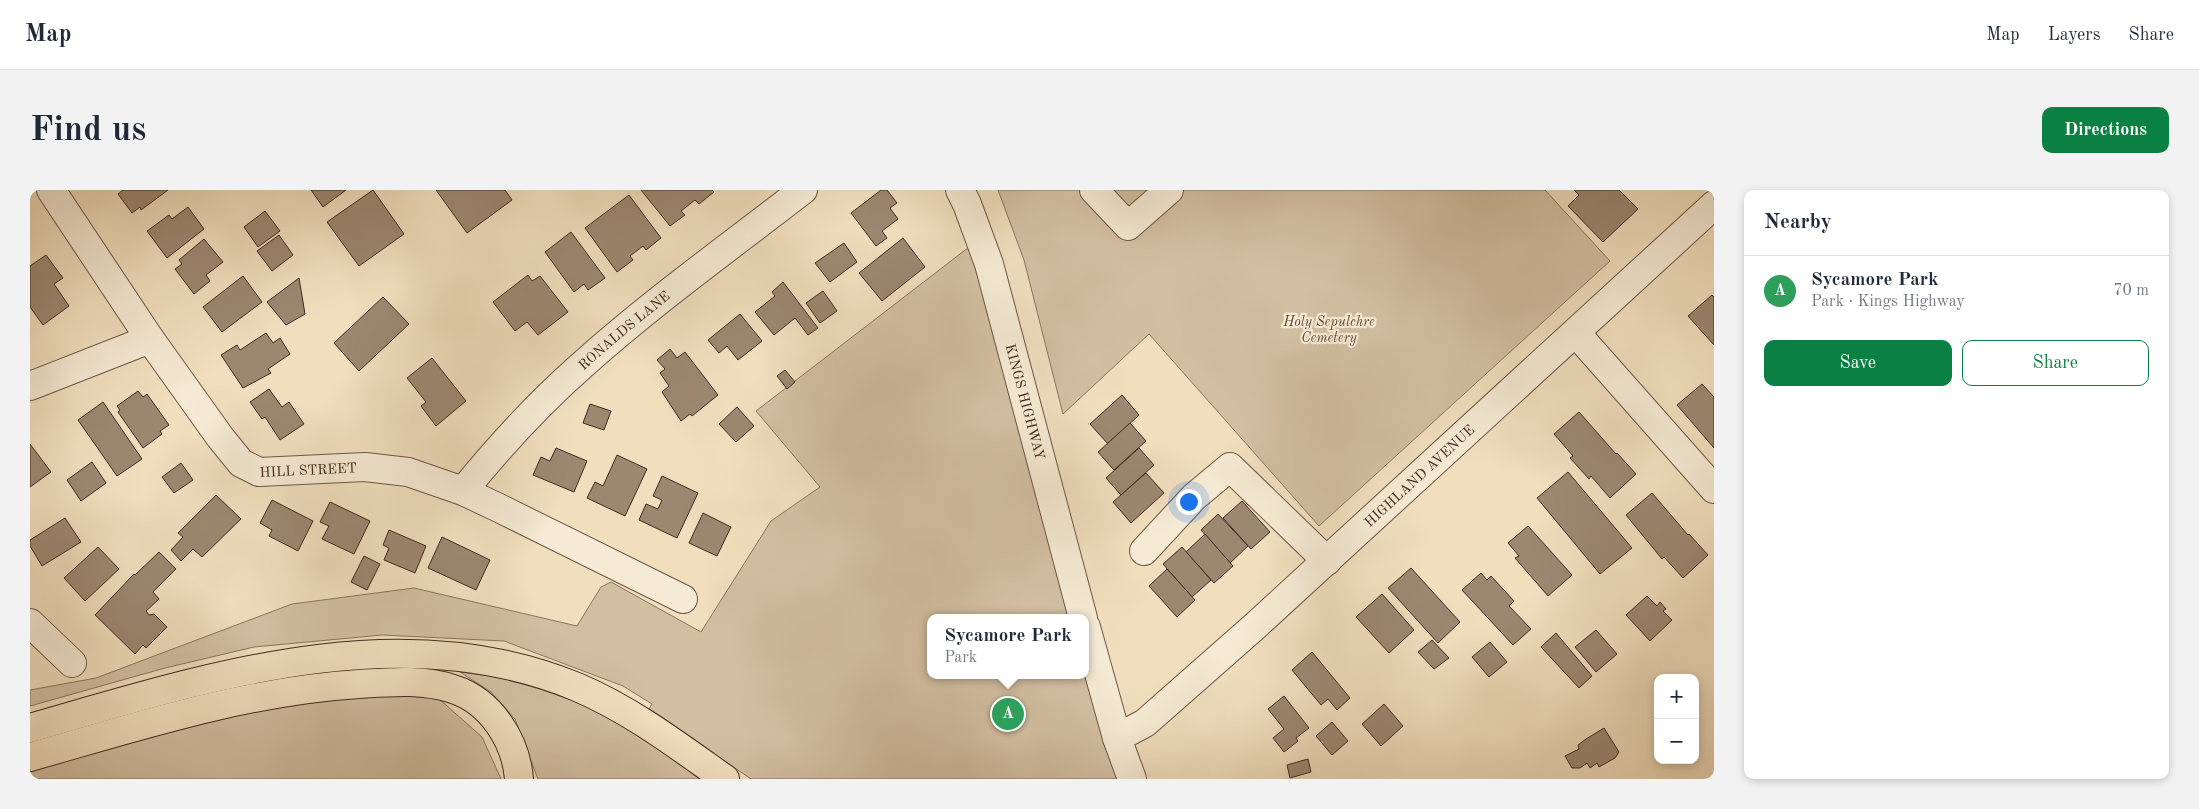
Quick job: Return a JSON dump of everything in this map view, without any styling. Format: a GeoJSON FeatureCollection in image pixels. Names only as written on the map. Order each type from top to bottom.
{"type":"FeatureCollection","features":[{"type":"Feature","properties":{"kind":"highway"},"geometry":{"type":"LineString","coordinates":[[30,728],[180,685],[226,674],[330,658],[422,654],[466,658],[505,665],[577,687],[637,718],[725,779]]}},
{"type":"Feature","properties":{"kind":"highway"},"geometry":{"type":"LineString","coordinates":[[30,757],[186,712],[232,701],[333,685],[419,682],[456,690],[482,706],[503,730],[513,747],[519,779]]}},
{"type":"Feature","properties":{"kind":"street","name":"HILL STREET"},"geometry":{"type":"LineString","coordinates":[[51,190],[150,339],[220,437],[241,463],[259,472],[365,467],[408,472],[463,491],[683,599]]}},
{"type":"Feature","properties":{"kind":"street","name":"RONALDS LANE"},"geometry":{"type":"LineString","coordinates":[[463,491],[492,455],[578,368],[628,326],[802,190]]}},
{"type":"Feature","properties":{"kind":"street","name":"KINGS HIGHWAY"},"geometry":{"type":"LineString","coordinates":[[960,190],[968,204],[989,264],[1082,614]]}},
{"type":"Feature","properties":{"kind":"street"},"geometry":{"type":"LineString","coordinates":[[1094,190],[1128,226],[1169,190]]}},
{"type":"Feature","properties":{"kind":"street","name":"HIGHLAND AVENUE"},"geometry":{"type":"LineString","coordinates":[[1117,738],[1145,722],[1326,561],[1714,205]]}},
{"type":"Feature","properties":{"kind":"street"},"geometry":{"type":"LineString","coordinates":[[1576,333],[1714,489]]}},
{"type":"Feature","properties":{"kind":"street"},"geometry":{"type":"LineString","coordinates":[[30,386],[150,339]]}},
{"type":"Feature","properties":{"kind":"street"},"geometry":{"type":"LineString","coordinates":[[1144,551],[1194,497],[1230,467],[1326,561]]}},
{"type":"Feature","properties":{"kind":"street"},"geometry":{"type":"LineString","coordinates":[[30,622],[72,663]]}},
{"type":"Feature","properties":{"kind":"street"},"geometry":{"type":"LineString","coordinates":[[1089,638],[1117,738],[1132,779]]}},
{"type":"Feature","properties":{"kind":"green space","name":"Holy Sepulchre Cemetery"},"geometry":{"type":"Polygon","coordinates":[[[998,190],[1545,190],[1610,261],[1319,526],[1149,334],[1063,414],[1024,260],[998,190]]]}},
{"type":"Feature","properties":{"kind":"green space"},"geometry":{"type":"Polygon","coordinates":[[[973,244],[1078,614],[927,614],[927,679],[1088,679],[1125,779],[751,779],[649,709],[652,704],[623,686],[504,641],[382,635],[254,647],[165,668],[30,706],[30,690],[96,678],[292,604],[414,588],[577,626],[601,587],[611,582],[701,632],[771,521],[820,487],[756,411],[973,244]]]}},
{"type":"Feature","properties":{"kind":"green space"},"geometry":{"type":"Polygon","coordinates":[[[460,672],[512,679],[617,714],[707,779],[538,779],[515,719],[491,692],[460,672]]]}},
{"type":"Feature","properties":{"kind":"green space"},"geometry":{"type":"Polygon","coordinates":[[[372,694],[438,698],[482,737],[501,779],[30,779],[30,772],[40,767],[257,707],[372,694]]]}},
{"type":"Feature","properties":{"kind":"building"},"geometry":{"type":"Polygon","coordinates":[[[123,190],[168,190],[141,210],[140,207],[132,213],[118,194],[123,190]]]}},
{"type":"Feature","properties":{"kind":"building"},"geometry":{"type":"Polygon","coordinates":[[[311,190],[346,190],[323,207],[311,190]]]}},
{"type":"Feature","properties":{"kind":"building"},"geometry":{"type":"Polygon","coordinates":[[[373,190],[404,234],[359,266],[327,222],[373,190]]]}},
{"type":"Feature","properties":{"kind":"building"},"geometry":{"type":"Polygon","coordinates":[[[436,190],[505,190],[512,200],[467,233],[436,190]]]}},
{"type":"Feature","properties":{"kind":"building"},"geometry":{"type":"Polygon","coordinates":[[[641,190],[712,190],[714,192],[699,204],[695,200],[681,211],[685,215],[670,226],[641,190]]]}},
{"type":"Feature","properties":{"kind":"building"},"geometry":{"type":"Polygon","coordinates":[[[881,190],[887,190],[897,203],[890,208],[898,219],[882,231],[887,238],[876,246],[851,213],[881,190]]]}},
{"type":"Feature","properties":{"kind":"building"},"geometry":{"type":"Polygon","coordinates":[[[1574,190],[1619,190],[1638,209],[1603,242],[1568,206],[1579,195],[1574,190]]]}},
{"type":"Feature","properties":{"kind":"building"},"geometry":{"type":"Polygon","coordinates":[[[629,195],[661,238],[646,250],[643,246],[630,256],[633,260],[617,272],[585,228],[629,195]]]}},
{"type":"Feature","properties":{"kind":"building"},"geometry":{"type":"Polygon","coordinates":[[[188,207],[204,229],[167,258],[147,231],[169,215],[172,219],[188,207]]]}},
{"type":"Feature","properties":{"kind":"building"},"geometry":{"type":"Polygon","coordinates":[[[265,211],[280,231],[258,247],[244,227],[265,211]]]}},
{"type":"Feature","properties":{"kind":"building"},"geometry":{"type":"Polygon","coordinates":[[[571,232],[605,278],[588,290],[584,284],[574,292],[545,252],[571,232]]]}},
{"type":"Feature","properties":{"kind":"building"},"geometry":{"type":"Polygon","coordinates":[[[279,235],[293,255],[272,271],[257,251],[279,235]]]}},
{"type":"Feature","properties":{"kind":"building"},"geometry":{"type":"Polygon","coordinates":[[[903,238],[925,267],[882,301],[859,273],[903,238]]]}},
{"type":"Feature","properties":{"kind":"building"},"geometry":{"type":"Polygon","coordinates":[[[204,239],[223,262],[206,275],[210,281],[194,294],[175,269],[182,264],[179,260],[204,239]]]}},
{"type":"Feature","properties":{"kind":"building"},"geometry":{"type":"Polygon","coordinates":[[[844,243],[857,262],[830,282],[815,263],[844,243]]]}},
{"type":"Feature","properties":{"kind":"building"},"geometry":{"type":"Polygon","coordinates":[[[46,255],[63,278],[54,284],[69,306],[43,325],[30,307],[30,266],[46,255]]]}},
{"type":"Feature","properties":{"kind":"building"},"geometry":{"type":"Polygon","coordinates":[[[528,275],[532,281],[540,276],[568,312],[538,335],[527,322],[515,331],[493,302],[528,275]]]}},
{"type":"Feature","properties":{"kind":"building"},"geometry":{"type":"Polygon","coordinates":[[[243,276],[262,302],[222,332],[203,307],[243,276]]]}},
{"type":"Feature","properties":{"kind":"building"},"geometry":{"type":"Polygon","coordinates":[[[299,278],[305,314],[286,325],[267,302],[299,278]]]}},
{"type":"Feature","properties":{"kind":"building"},"geometry":{"type":"Polygon","coordinates":[[[783,282],[818,328],[808,335],[795,318],[774,335],[755,312],[775,296],[772,292],[783,282]]]}},
{"type":"Feature","properties":{"kind":"building"},"geometry":{"type":"Polygon","coordinates":[[[823,291],[837,311],[820,323],[806,303],[823,291]]]}},
{"type":"Feature","properties":{"kind":"building"},"geometry":{"type":"Polygon","coordinates":[[[1712,295],[1714,297],[1714,345],[1688,316],[1712,295]]]}},
{"type":"Feature","properties":{"kind":"building"},"geometry":{"type":"Polygon","coordinates":[[[383,297],[409,324],[359,371],[334,343],[383,297]]]}},
{"type":"Feature","properties":{"kind":"building"},"geometry":{"type":"Polygon","coordinates":[[[740,314],[762,341],[738,360],[727,346],[719,353],[708,340],[740,314]]]}},
{"type":"Feature","properties":{"kind":"building"},"geometry":{"type":"Polygon","coordinates":[[[266,333],[273,343],[280,338],[290,354],[268,369],[271,373],[243,388],[221,355],[237,345],[240,350],[266,333]]]}},
{"type":"Feature","properties":{"kind":"building"},"geometry":{"type":"Polygon","coordinates":[[[670,349],[677,358],[685,352],[718,395],[692,416],[690,414],[681,421],[662,392],[669,386],[660,373],[665,369],[657,360],[670,349]]]}},
{"type":"Feature","properties":{"kind":"building"},"geometry":{"type":"Polygon","coordinates":[[[432,358],[466,401],[436,426],[421,406],[426,402],[407,378],[432,358]]]}},
{"type":"Feature","properties":{"kind":"building"},"geometry":{"type":"Polygon","coordinates":[[[785,370],[795,382],[787,389],[777,376],[785,370]]]}},
{"type":"Feature","properties":{"kind":"building"},"geometry":{"type":"Polygon","coordinates":[[[1702,384],[1714,397],[1714,448],[1677,405],[1702,384]]]}},
{"type":"Feature","properties":{"kind":"building"},"geometry":{"type":"Polygon","coordinates":[[[269,389],[282,407],[289,402],[304,424],[280,440],[265,417],[262,419],[250,402],[269,389]]]}},
{"type":"Feature","properties":{"kind":"building"},"geometry":{"type":"Polygon","coordinates":[[[138,391],[143,397],[147,394],[169,425],[160,431],[162,434],[143,448],[118,412],[120,410],[117,406],[138,391]]]}},
{"type":"Feature","properties":{"kind":"building"},"geometry":{"type":"Polygon","coordinates":[[[1122,395],[1139,415],[1108,444],[1090,424],[1122,395]]]}},
{"type":"Feature","properties":{"kind":"building"},"geometry":{"type":"Polygon","coordinates":[[[103,402],[142,459],[117,476],[78,420],[103,402]]]}},
{"type":"Feature","properties":{"kind":"building"},"geometry":{"type":"Polygon","coordinates":[[[590,404],[611,411],[604,430],[583,423],[590,404]]]}},
{"type":"Feature","properties":{"kind":"building"},"geometry":{"type":"Polygon","coordinates":[[[737,407],[754,426],[736,442],[719,424],[737,407]]]}},
{"type":"Feature","properties":{"kind":"building"},"geometry":{"type":"Polygon","coordinates":[[[1579,412],[1636,474],[1610,498],[1591,476],[1589,479],[1570,458],[1573,456],[1554,434],[1579,412]]]}},
{"type":"Feature","properties":{"kind":"building"},"geometry":{"type":"Polygon","coordinates":[[[1130,423],[1146,441],[1114,470],[1098,452],[1130,423]]]}},
{"type":"Feature","properties":{"kind":"building"},"geometry":{"type":"Polygon","coordinates":[[[30,444],[51,472],[30,487],[30,444]]]}},
{"type":"Feature","properties":{"kind":"building"},"geometry":{"type":"Polygon","coordinates":[[[556,448],[587,461],[574,492],[533,475],[541,457],[550,461],[556,448]]]}},
{"type":"Feature","properties":{"kind":"building"},"geometry":{"type":"Polygon","coordinates":[[[1139,448],[1154,465],[1121,495],[1106,478],[1139,448]]]}},
{"type":"Feature","properties":{"kind":"building"},"geometry":{"type":"Polygon","coordinates":[[[617,455],[647,469],[625,516],[587,498],[595,482],[603,486],[617,455]]]}},
{"type":"Feature","properties":{"kind":"building"},"geometry":{"type":"Polygon","coordinates":[[[92,462],[106,483],[81,501],[67,480],[92,462]]]}},
{"type":"Feature","properties":{"kind":"building"},"geometry":{"type":"Polygon","coordinates":[[[181,463],[193,480],[174,493],[162,477],[181,463]]]}},
{"type":"Feature","properties":{"kind":"building"},"geometry":{"type":"Polygon","coordinates":[[[1568,472],[1632,548],[1600,574],[1537,498],[1568,472]]]}},
{"type":"Feature","properties":{"kind":"building"},"geometry":{"type":"Polygon","coordinates":[[[1146,473],[1164,493],[1131,523],[1113,502],[1146,473]]]}},
{"type":"Feature","properties":{"kind":"building"},"geometry":{"type":"Polygon","coordinates":[[[662,476],[698,493],[677,538],[639,520],[646,504],[658,509],[662,500],[653,496],[662,476]]]}},
{"type":"Feature","properties":{"kind":"building"},"geometry":{"type":"Polygon","coordinates":[[[1652,493],[1708,555],[1683,578],[1664,557],[1662,559],[1626,515],[1652,493]]]}},
{"type":"Feature","properties":{"kind":"building"},"geometry":{"type":"Polygon","coordinates":[[[216,495],[241,519],[202,557],[193,549],[181,561],[171,550],[183,537],[178,533],[216,495]]]}},
{"type":"Feature","properties":{"kind":"building"},"geometry":{"type":"Polygon","coordinates":[[[272,500],[313,521],[298,551],[269,536],[272,530],[260,523],[272,500]]]}},
{"type":"Feature","properties":{"kind":"building"},"geometry":{"type":"Polygon","coordinates":[[[1242,501],[1270,532],[1251,549],[1223,518],[1242,501]]]}},
{"type":"Feature","properties":{"kind":"building"},"geometry":{"type":"Polygon","coordinates":[[[330,502],[370,521],[354,554],[322,539],[329,526],[320,522],[330,502]]]}},
{"type":"Feature","properties":{"kind":"building"},"geometry":{"type":"Polygon","coordinates":[[[703,513],[731,527],[717,556],[689,543],[703,513]]]}},
{"type":"Feature","properties":{"kind":"building"},"geometry":{"type":"Polygon","coordinates":[[[1218,514],[1248,546],[1230,563],[1201,530],[1218,514]]]}},
{"type":"Feature","properties":{"kind":"building"},"geometry":{"type":"Polygon","coordinates":[[[65,518],[81,542],[42,566],[30,546],[30,540],[65,518]]]}},
{"type":"Feature","properties":{"kind":"building"},"geometry":{"type":"Polygon","coordinates":[[[1528,526],[1572,575],[1548,596],[1515,558],[1519,556],[1508,543],[1528,526]]]}},
{"type":"Feature","properties":{"kind":"building"},"geometry":{"type":"Polygon","coordinates":[[[389,530],[426,546],[415,573],[384,560],[389,548],[383,545],[389,530]]]}},
{"type":"Feature","properties":{"kind":"building"},"geometry":{"type":"Polygon","coordinates":[[[1205,534],[1233,566],[1214,583],[1186,552],[1205,534]]]}},
{"type":"Feature","properties":{"kind":"building"},"geometry":{"type":"Polygon","coordinates":[[[442,537],[490,560],[476,590],[428,568],[442,537]]]}},
{"type":"Feature","properties":{"kind":"building"},"geometry":{"type":"Polygon","coordinates":[[[98,547],[119,569],[85,601],[64,578],[98,547]]]}},
{"type":"Feature","properties":{"kind":"building"},"geometry":{"type":"Polygon","coordinates":[[[1182,547],[1211,580],[1192,597],[1163,564],[1182,547]]]}},
{"type":"Feature","properties":{"kind":"building"},"geometry":{"type":"Polygon","coordinates":[[[159,552],[176,569],[153,592],[159,599],[146,611],[149,615],[154,614],[167,627],[146,648],[143,645],[135,654],[95,615],[134,574],[159,552]]]}},
{"type":"Feature","properties":{"kind":"building"},"geometry":{"type":"Polygon","coordinates":[[[364,556],[380,564],[367,590],[351,582],[364,556]]]}},
{"type":"Feature","properties":{"kind":"building"},"geometry":{"type":"Polygon","coordinates":[[[1411,568],[1460,622],[1438,643],[1388,588],[1411,568]]]}},
{"type":"Feature","properties":{"kind":"building"},"geometry":{"type":"Polygon","coordinates":[[[1167,569],[1195,600],[1177,617],[1149,586],[1167,569]]]}},
{"type":"Feature","properties":{"kind":"building"},"geometry":{"type":"Polygon","coordinates":[[[1481,573],[1487,580],[1491,576],[1514,601],[1509,606],[1531,629],[1513,645],[1462,590],[1481,573]]]}},
{"type":"Feature","properties":{"kind":"building"},"geometry":{"type":"Polygon","coordinates":[[[1382,594],[1414,630],[1389,653],[1356,617],[1382,594]]]}},
{"type":"Feature","properties":{"kind":"building"},"geometry":{"type":"Polygon","coordinates":[[[1647,596],[1657,606],[1660,602],[1666,609],[1663,611],[1672,620],[1650,641],[1626,615],[1647,596]]]}},
{"type":"Feature","properties":{"kind":"building"},"geometry":{"type":"Polygon","coordinates":[[[1596,630],[1617,654],[1596,672],[1575,647],[1596,630]]]}},
{"type":"Feature","properties":{"kind":"building"},"geometry":{"type":"Polygon","coordinates":[[[1556,633],[1592,676],[1579,688],[1541,647],[1556,633]]]}},
{"type":"Feature","properties":{"kind":"building"},"geometry":{"type":"Polygon","coordinates":[[[1432,640],[1449,658],[1434,669],[1418,652],[1432,640]]]}},
{"type":"Feature","properties":{"kind":"building"},"geometry":{"type":"Polygon","coordinates":[[[1490,642],[1507,662],[1489,677],[1472,657],[1490,642]]]}},
{"type":"Feature","properties":{"kind":"building"},"geometry":{"type":"Polygon","coordinates":[[[1312,652],[1350,698],[1337,710],[1328,699],[1321,705],[1292,670],[1312,652]]]}},
{"type":"Feature","properties":{"kind":"building"},"geometry":{"type":"Polygon","coordinates":[[[1284,696],[1309,728],[1296,738],[1298,741],[1284,752],[1273,738],[1284,729],[1268,709],[1284,696]]]}},
{"type":"Feature","properties":{"kind":"building"},"geometry":{"type":"Polygon","coordinates":[[[1384,704],[1403,726],[1381,746],[1362,724],[1384,704]]]}},
{"type":"Feature","properties":{"kind":"building"},"geometry":{"type":"Polygon","coordinates":[[[1332,722],[1348,741],[1332,755],[1316,736],[1332,722]]]}},
{"type":"Feature","properties":{"kind":"building"},"geometry":{"type":"Polygon","coordinates":[[[1604,728],[1619,752],[1615,758],[1599,767],[1597,763],[1590,768],[1587,763],[1580,768],[1572,768],[1565,756],[1579,749],[1578,745],[1604,728]]]}},
{"type":"Feature","properties":{"kind":"building"},"geometry":{"type":"Polygon","coordinates":[[[1308,759],[1311,772],[1290,778],[1287,765],[1308,759]]]}},
{"type":"Feature","properties":{"kind":"place","name":"Sycamore Park"},"geometry":{"type":"Point","coordinates":[1008,714]}}]}
